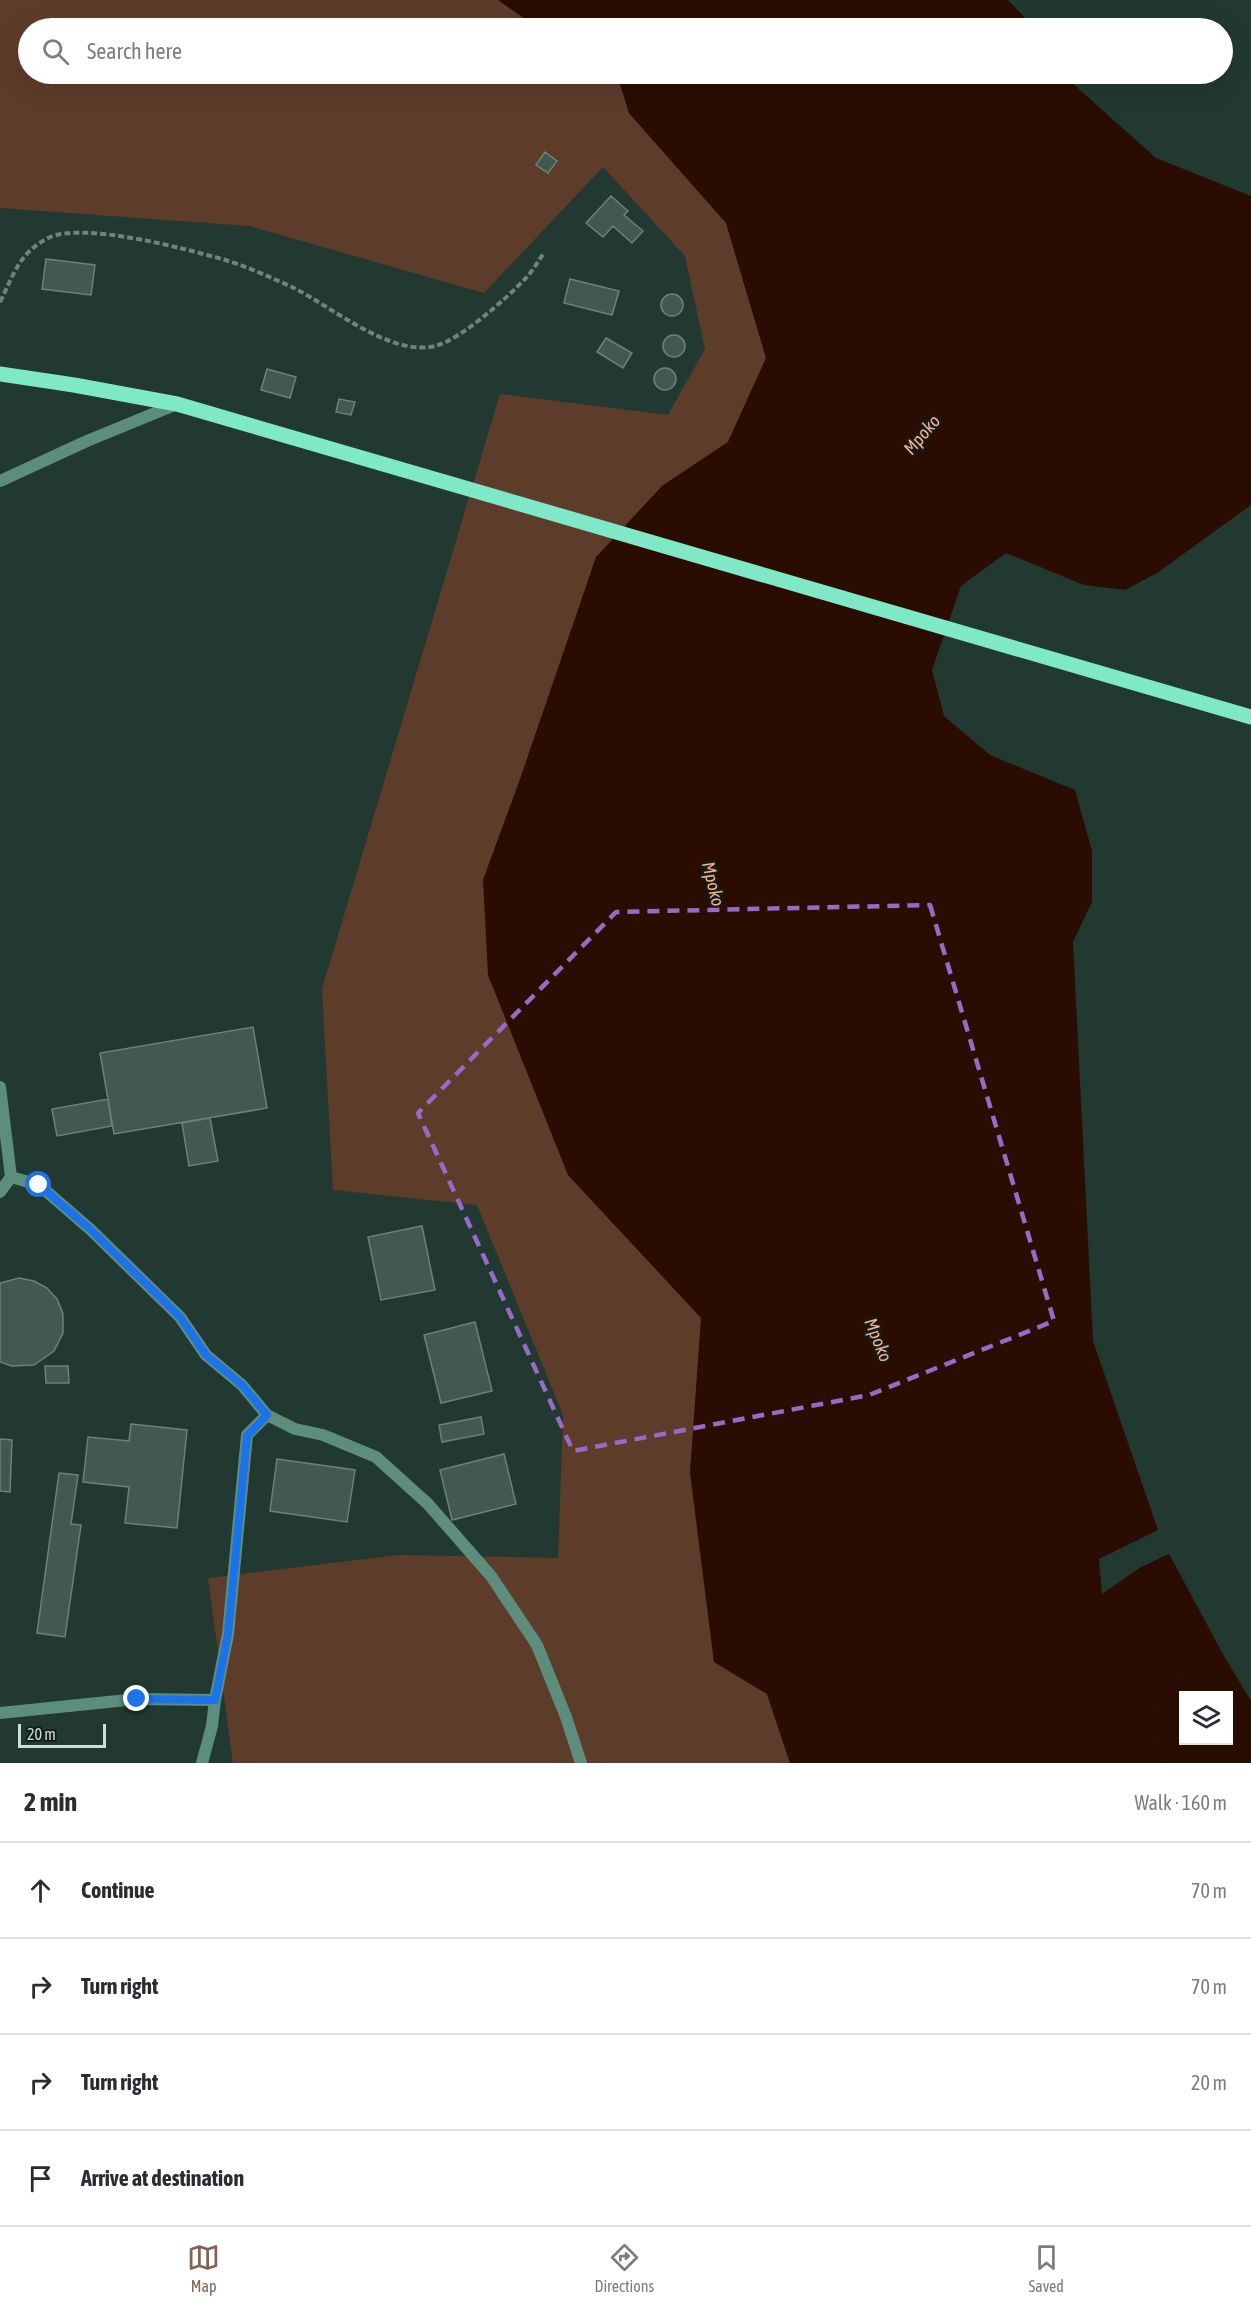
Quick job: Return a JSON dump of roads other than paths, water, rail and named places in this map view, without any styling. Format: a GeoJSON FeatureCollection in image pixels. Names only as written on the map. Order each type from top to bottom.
{"type":"FeatureCollection","features":[{"type":"Feature","properties":{"kind":"main road"},"geometry":{"type":"LineString","coordinates":[[0,374],[177,404],[1251,717]]}},
{"type":"Feature","properties":{"kind":"street"},"geometry":{"type":"LineString","coordinates":[[0,481],[177,404]]}},
{"type":"Feature","properties":{"kind":"street"},"geometry":{"type":"LineString","coordinates":[[0,1087],[10,1177],[0,1192]]}},
{"type":"Feature","properties":{"kind":"street"},"geometry":{"type":"LineString","coordinates":[[10,1177],[39,1185],[91,1230],[180,1317],[206,1355],[242,1385],[267,1415],[295,1429],[323,1436],[376,1457],[428,1504],[491,1576],[537,1645],[581,1763]]}},
{"type":"Feature","properties":{"kind":"street"},"geometry":{"type":"LineString","coordinates":[[202,1763],[212,1726],[228,1634],[247,1436],[267,1415]]}},
{"type":"Feature","properties":{"kind":"street"},"geometry":{"type":"LineString","coordinates":[[0,1713],[137,1699],[215,1700]]}},
{"type":"Feature","properties":{"kind":"water"},"geometry":{"type":"Polygon","coordinates":[[[498,0],[1008,0],[1025,18],[524,18],[498,0]]]}},
{"type":"Feature","properties":{"kind":"water","name":"Mpoko"},"geometry":{"type":"Polygon","coordinates":[[[620,84],[1073,84],[1156,158],[1251,196],[1251,505],[1157,573],[1125,590],[1084,585],[1006,553],[961,586],[932,670],[944,716],[990,755],[1075,790],[1092,851],[1092,902],[1073,942],[1093,1341],[1158,1530],[1099,1559],[1102,1594],[1141,1567],[1169,1554],[1251,1701],[1251,1763],[790,1763],[767,1694],[714,1662],[690,1472],[701,1318],[568,1175],[488,975],[483,880],[596,557],[662,486],[728,442],[766,358],[726,223],[629,113],[620,84]]]}}]}
